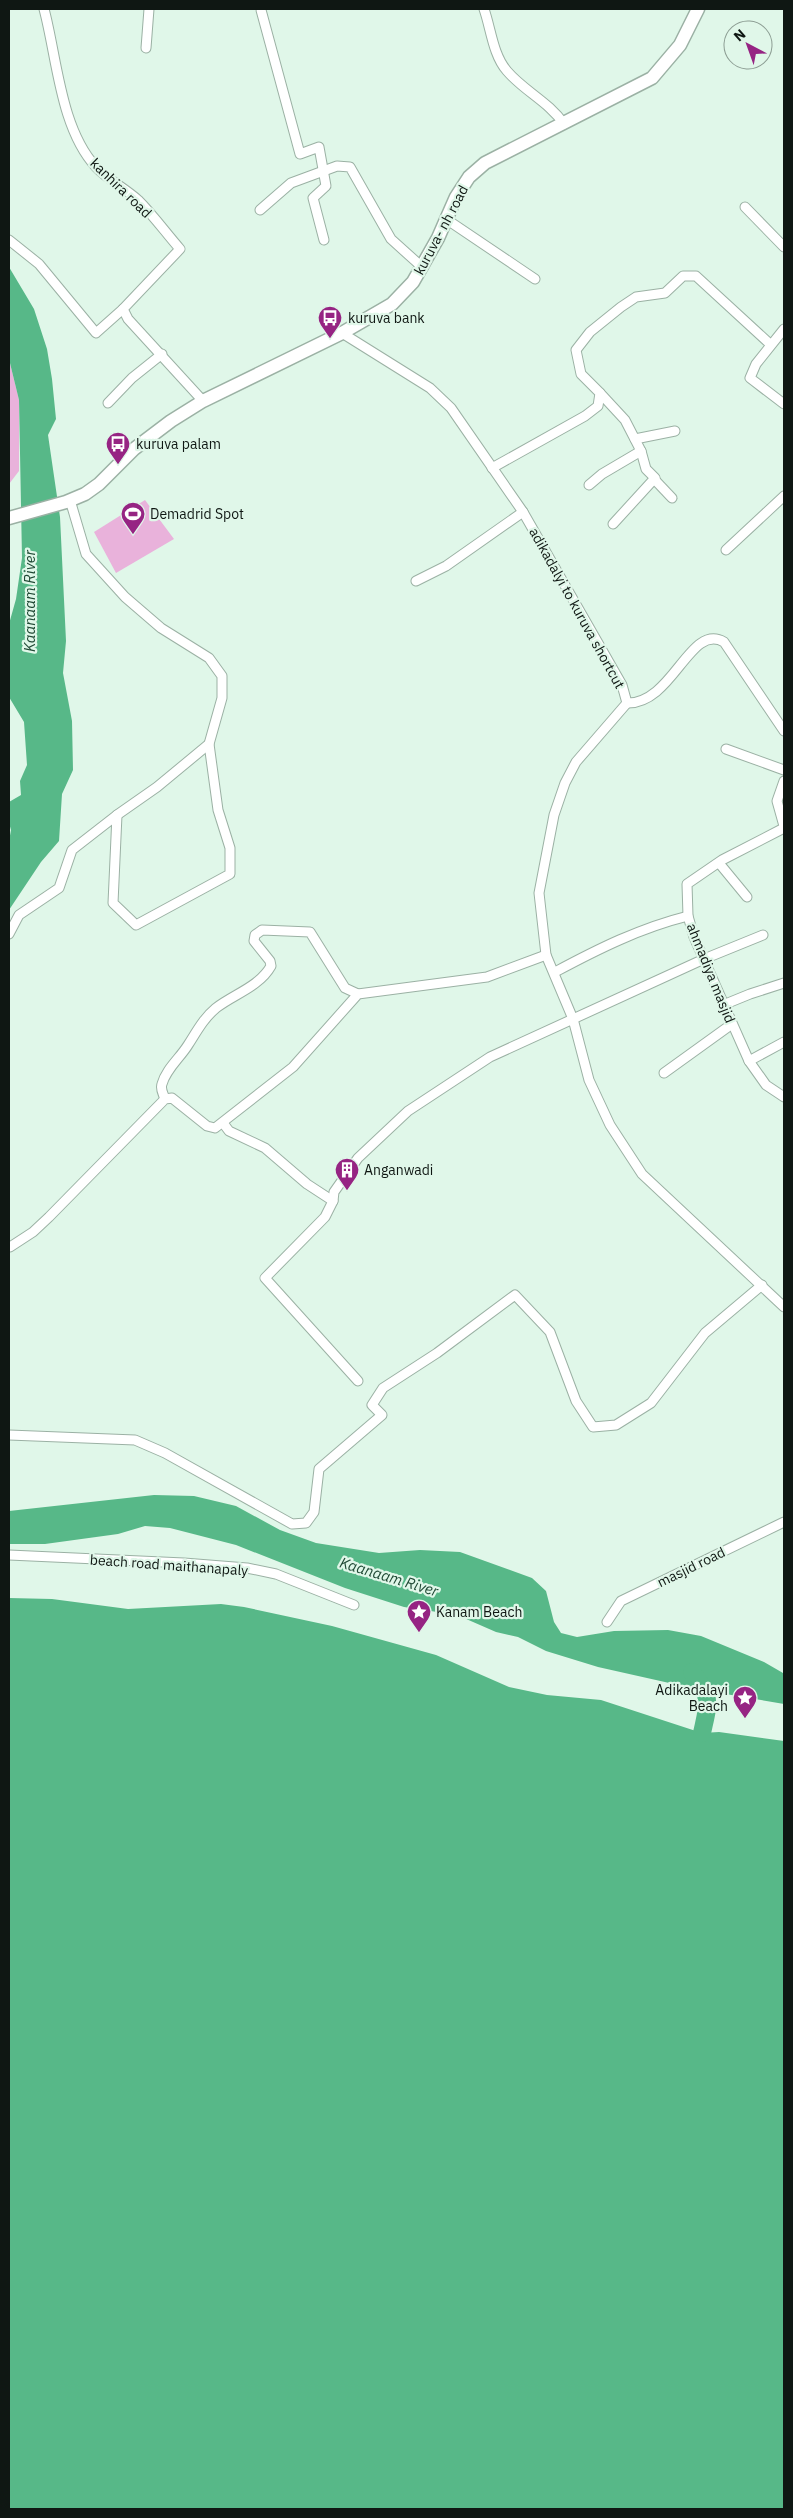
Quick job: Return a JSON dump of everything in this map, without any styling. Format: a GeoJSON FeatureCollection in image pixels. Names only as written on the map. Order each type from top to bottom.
{"type":"FeatureCollection","features":[{"type":"Feature","properties":{"kind":"main road","name":"kuruva- nh road"},"geometry":{"type":"LineString","coordinates":[[9,517],[68,501],[100,484],[134,449],[171,420],[203,401],[342,333],[392,304],[413,282],[456,197],[469,177],[485,164],[652,78],[680,45],[698,9]]}},
{"type":"Feature","properties":{"kind":"street","name":"kanhira road"},"geometry":{"type":"LineString","coordinates":[[44,9],[50,31],[56,75],[69,115],[87,154],[96,167],[137,200],[180,249],[123,309]]}},
{"type":"Feature","properties":{"kind":"street"},"geometry":{"type":"LineString","coordinates":[[146,48],[149,9]]}},
{"type":"Feature","properties":{"kind":"street"},"geometry":{"type":"LineString","coordinates":[[262,9],[300,154],[319,147],[326,186],[312,198],[324,240]]}},
{"type":"Feature","properties":{"kind":"street"},"geometry":{"type":"LineString","coordinates":[[484,9],[499,58],[506,70],[530,94],[552,108],[564,124]]}},
{"type":"Feature","properties":{"kind":"street"},"geometry":{"type":"LineString","coordinates":[[260,210],[291,183],[337,166],[350,167],[391,239],[422,267]]}},
{"type":"Feature","properties":{"kind":"street"},"geometry":{"type":"LineString","coordinates":[[745,207],[784,248]]}},
{"type":"Feature","properties":{"kind":"street"},"geometry":{"type":"LineString","coordinates":[[446,220],[535,279]]}},
{"type":"Feature","properties":{"kind":"street"},"geometry":{"type":"LineString","coordinates":[[9,240],[39,264],[96,333],[123,309],[128,319],[203,401]]}},
{"type":"Feature","properties":{"kind":"street"},"geometry":{"type":"LineString","coordinates":[[672,498],[646,469],[641,451],[625,420],[582,374],[576,350],[590,332],[621,306],[636,297],[665,293],[683,276],[696,276],[770,344]]}},
{"type":"Feature","properties":{"kind":"street"},"geometry":{"type":"LineString","coordinates":[[784,329],[770,344],[756,364],[750,378],[784,404]]}},
{"type":"Feature","properties":{"kind":"street","name":"adikadalyi to kuruva shortcut"},"geometry":{"type":"LineString","coordinates":[[342,333],[430,388],[451,408],[523,512],[622,685],[627,703],[576,762],[566,782],[554,815],[539,893],[546,955],[555,972],[573,1019],[589,1080],[610,1125],[642,1174],[784,1307]]}},
{"type":"Feature","properties":{"kind":"street"},"geometry":{"type":"LineString","coordinates":[[108,404],[132,378],[162,354]]}},
{"type":"Feature","properties":{"kind":"street"},"geometry":{"type":"LineString","coordinates":[[492,468],[585,416],[598,406],[600,394]]}},
{"type":"Feature","properties":{"kind":"street"},"geometry":{"type":"LineString","coordinates":[[635,439],[675,431]]}},
{"type":"Feature","properties":{"kind":"street"},"geometry":{"type":"LineString","coordinates":[[589,485],[602,474],[641,451]]}},
{"type":"Feature","properties":{"kind":"street"},"geometry":{"type":"LineString","coordinates":[[613,524],[654,478]]}},
{"type":"Feature","properties":{"kind":"street"},"geometry":{"type":"LineString","coordinates":[[726,550],[784,496]]}},
{"type":"Feature","properties":{"kind":"street"},"geometry":{"type":"LineString","coordinates":[[68,501],[86,554],[125,598],[161,628],[209,658],[222,676],[222,698],[209,744],[218,810],[230,848],[230,874],[136,925],[113,902],[117,815]]}},
{"type":"Feature","properties":{"kind":"street"},"geometry":{"type":"LineString","coordinates":[[416,582],[446,566],[523,512]]}},
{"type":"Feature","properties":{"kind":"street"},"geometry":{"type":"LineString","coordinates":[[627,703],[638,703],[661,689],[693,649],[706,639],[716,638],[724,642],[784,731]]}},
{"type":"Feature","properties":{"kind":"street"},"geometry":{"type":"LineString","coordinates":[[9,934],[19,915],[59,888],[72,850],[157,787],[209,744]]}},
{"type":"Feature","properties":{"kind":"street"},"geometry":{"type":"LineString","coordinates":[[726,749],[784,770]]}},
{"type":"Feature","properties":{"kind":"street"},"geometry":{"type":"LineString","coordinates":[[784,781],[777,801],[784,827]]}},
{"type":"Feature","properties":{"kind":"street","name":"ahmadiya masjid"},"geometry":{"type":"LineString","coordinates":[[784,827],[719,863],[686,884],[688,916],[723,1005],[749,1061],[766,1085],[784,1097]]}},
{"type":"Feature","properties":{"kind":"street"},"geometry":{"type":"LineString","coordinates":[[719,863],[747,897]]}},
{"type":"Feature","properties":{"kind":"street"},"geometry":{"type":"LineString","coordinates":[[555,972],[612,942],[661,923],[688,916]]}},
{"type":"Feature","properties":{"kind":"street"},"geometry":{"type":"LineString","coordinates":[[165,1099],[161,1089],[162,1082],[198,1027],[216,1008],[239,995],[268,972],[272,966],[254,941],[254,935],[262,930],[310,932],[345,988],[358,994],[487,977],[546,955]]}},
{"type":"Feature","properties":{"kind":"street"},"geometry":{"type":"LineString","coordinates":[[358,1381],[265,1278],[325,1217],[333,1201],[334,1192],[358,1158],[408,1111],[490,1057],[704,959],[763,935]]}},
{"type":"Feature","properties":{"kind":"street"},"geometry":{"type":"LineString","coordinates":[[723,1005],[784,983]]}},
{"type":"Feature","properties":{"kind":"street"},"geometry":{"type":"LineString","coordinates":[[10,1247],[33,1232],[49,1217],[165,1099],[172,1098],[207,1126],[215,1128],[293,1067],[358,994]]}},
{"type":"Feature","properties":{"kind":"street"},"geometry":{"type":"LineString","coordinates":[[664,1073],[732,1024]]}},
{"type":"Feature","properties":{"kind":"street"},"geometry":{"type":"LineString","coordinates":[[749,1061],[784,1042]]}},
{"type":"Feature","properties":{"kind":"street"},"geometry":{"type":"LineString","coordinates":[[223,1123],[229,1131],[264,1148],[307,1184],[333,1201]]}},
{"type":"Feature","properties":{"kind":"street"},"geometry":{"type":"LineString","coordinates":[[9,1435],[135,1440],[165,1453],[292,1524],[306,1523],[314,1512],[319,1469],[382,1415],[372,1405],[383,1388],[437,1353],[515,1295],[550,1332],[576,1401],[593,1427],[616,1425],[651,1403],[705,1333],[762,1285]]}},
{"type":"Feature","properties":{"kind":"street","name":"masjid road"},"geometry":{"type":"LineString","coordinates":[[607,1622],[621,1600],[784,1522]]}},
{"type":"Feature","properties":{"kind":"street","name":"beach road maithanapaly"},"geometry":{"type":"LineString","coordinates":[[9,1555],[184,1563],[246,1568],[276,1574],[354,1605]]}},
{"type":"Feature","properties":{"kind":"shaded area"},"geometry":{"type":"Polygon","coordinates":[[[9,359],[19,400],[19,471],[9,484],[9,359]]]}},
{"type":"Feature","properties":{"kind":"shaded area","name":"Demadrid Spot"},"geometry":{"type":"Polygon","coordinates":[[[145,500],[174,539],[116,573],[94,532],[145,500]]]}},
{"type":"Feature","properties":{"kind":"water"},"geometry":{"type":"Polygon","coordinates":[[[9,267],[34,309],[47,349],[52,379],[56,419],[48,435],[60,517],[66,641],[63,673],[72,721],[73,770],[62,794],[59,841],[41,862],[9,910],[9,841],[11,830],[9,802],[21,795],[20,781],[27,765],[24,722],[9,697],[9,624],[16,599],[22,558],[19,400],[9,359],[9,267]]]}},
{"type":"Feature","properties":{"kind":"water"},"geometry":{"type":"Polygon","coordinates":[[[154,1495],[194,1496],[236,1506],[280,1530],[316,1543],[379,1553],[420,1550],[460,1552],[532,1578],[546,1591],[554,1622],[561,1633],[577,1637],[614,1631],[668,1630],[701,1636],[764,1662],[783,1673],[784,1704],[696,1689],[598,1667],[546,1651],[518,1637],[496,1632],[457,1615],[404,1607],[345,1588],[236,1545],[170,1528],[145,1526],[118,1534],[45,1544],[9,1544],[9,1511],[154,1495]]]}},
{"type":"Feature","properties":{"kind":"water"},"geometry":{"type":"Polygon","coordinates":[[[9,1598],[52,1599],[128,1609],[221,1604],[244,1607],[332,1626],[436,1655],[509,1687],[547,1695],[601,1700],[702,1733],[719,1732],[784,1741],[784,2509],[9,2509],[9,1598]]]}},
{"type":"Feature","properties":{"kind":"waterway","name":"Kaanaam River"},"geometry":{"type":"LineString","coordinates":[[692,1672],[703,1688],[707,1700],[702,1733]]}},
{"type":"Feature","properties":{"kind":"place","name":"kuruva bank"},"geometry":{"type":"Point","coordinates":[330,339]}},
{"type":"Feature","properties":{"kind":"place","name":"kuruva palam"},"geometry":{"type":"Point","coordinates":[118,465]}},
{"type":"Feature","properties":{"kind":"place","name":"Demadrid Spot"},"geometry":{"type":"Point","coordinates":[133,535]}},
{"type":"Feature","properties":{"kind":"place","name":"Anganwadi"},"geometry":{"type":"Point","coordinates":[347,1191]}},
{"type":"Feature","properties":{"kind":"place","name":"Kanam Beach"},"geometry":{"type":"Point","coordinates":[419,1633]}},
{"type":"Feature","properties":{"kind":"place","name":"Adikadalayi Beach"},"geometry":{"type":"Point","coordinates":[745,1719]}}]}
